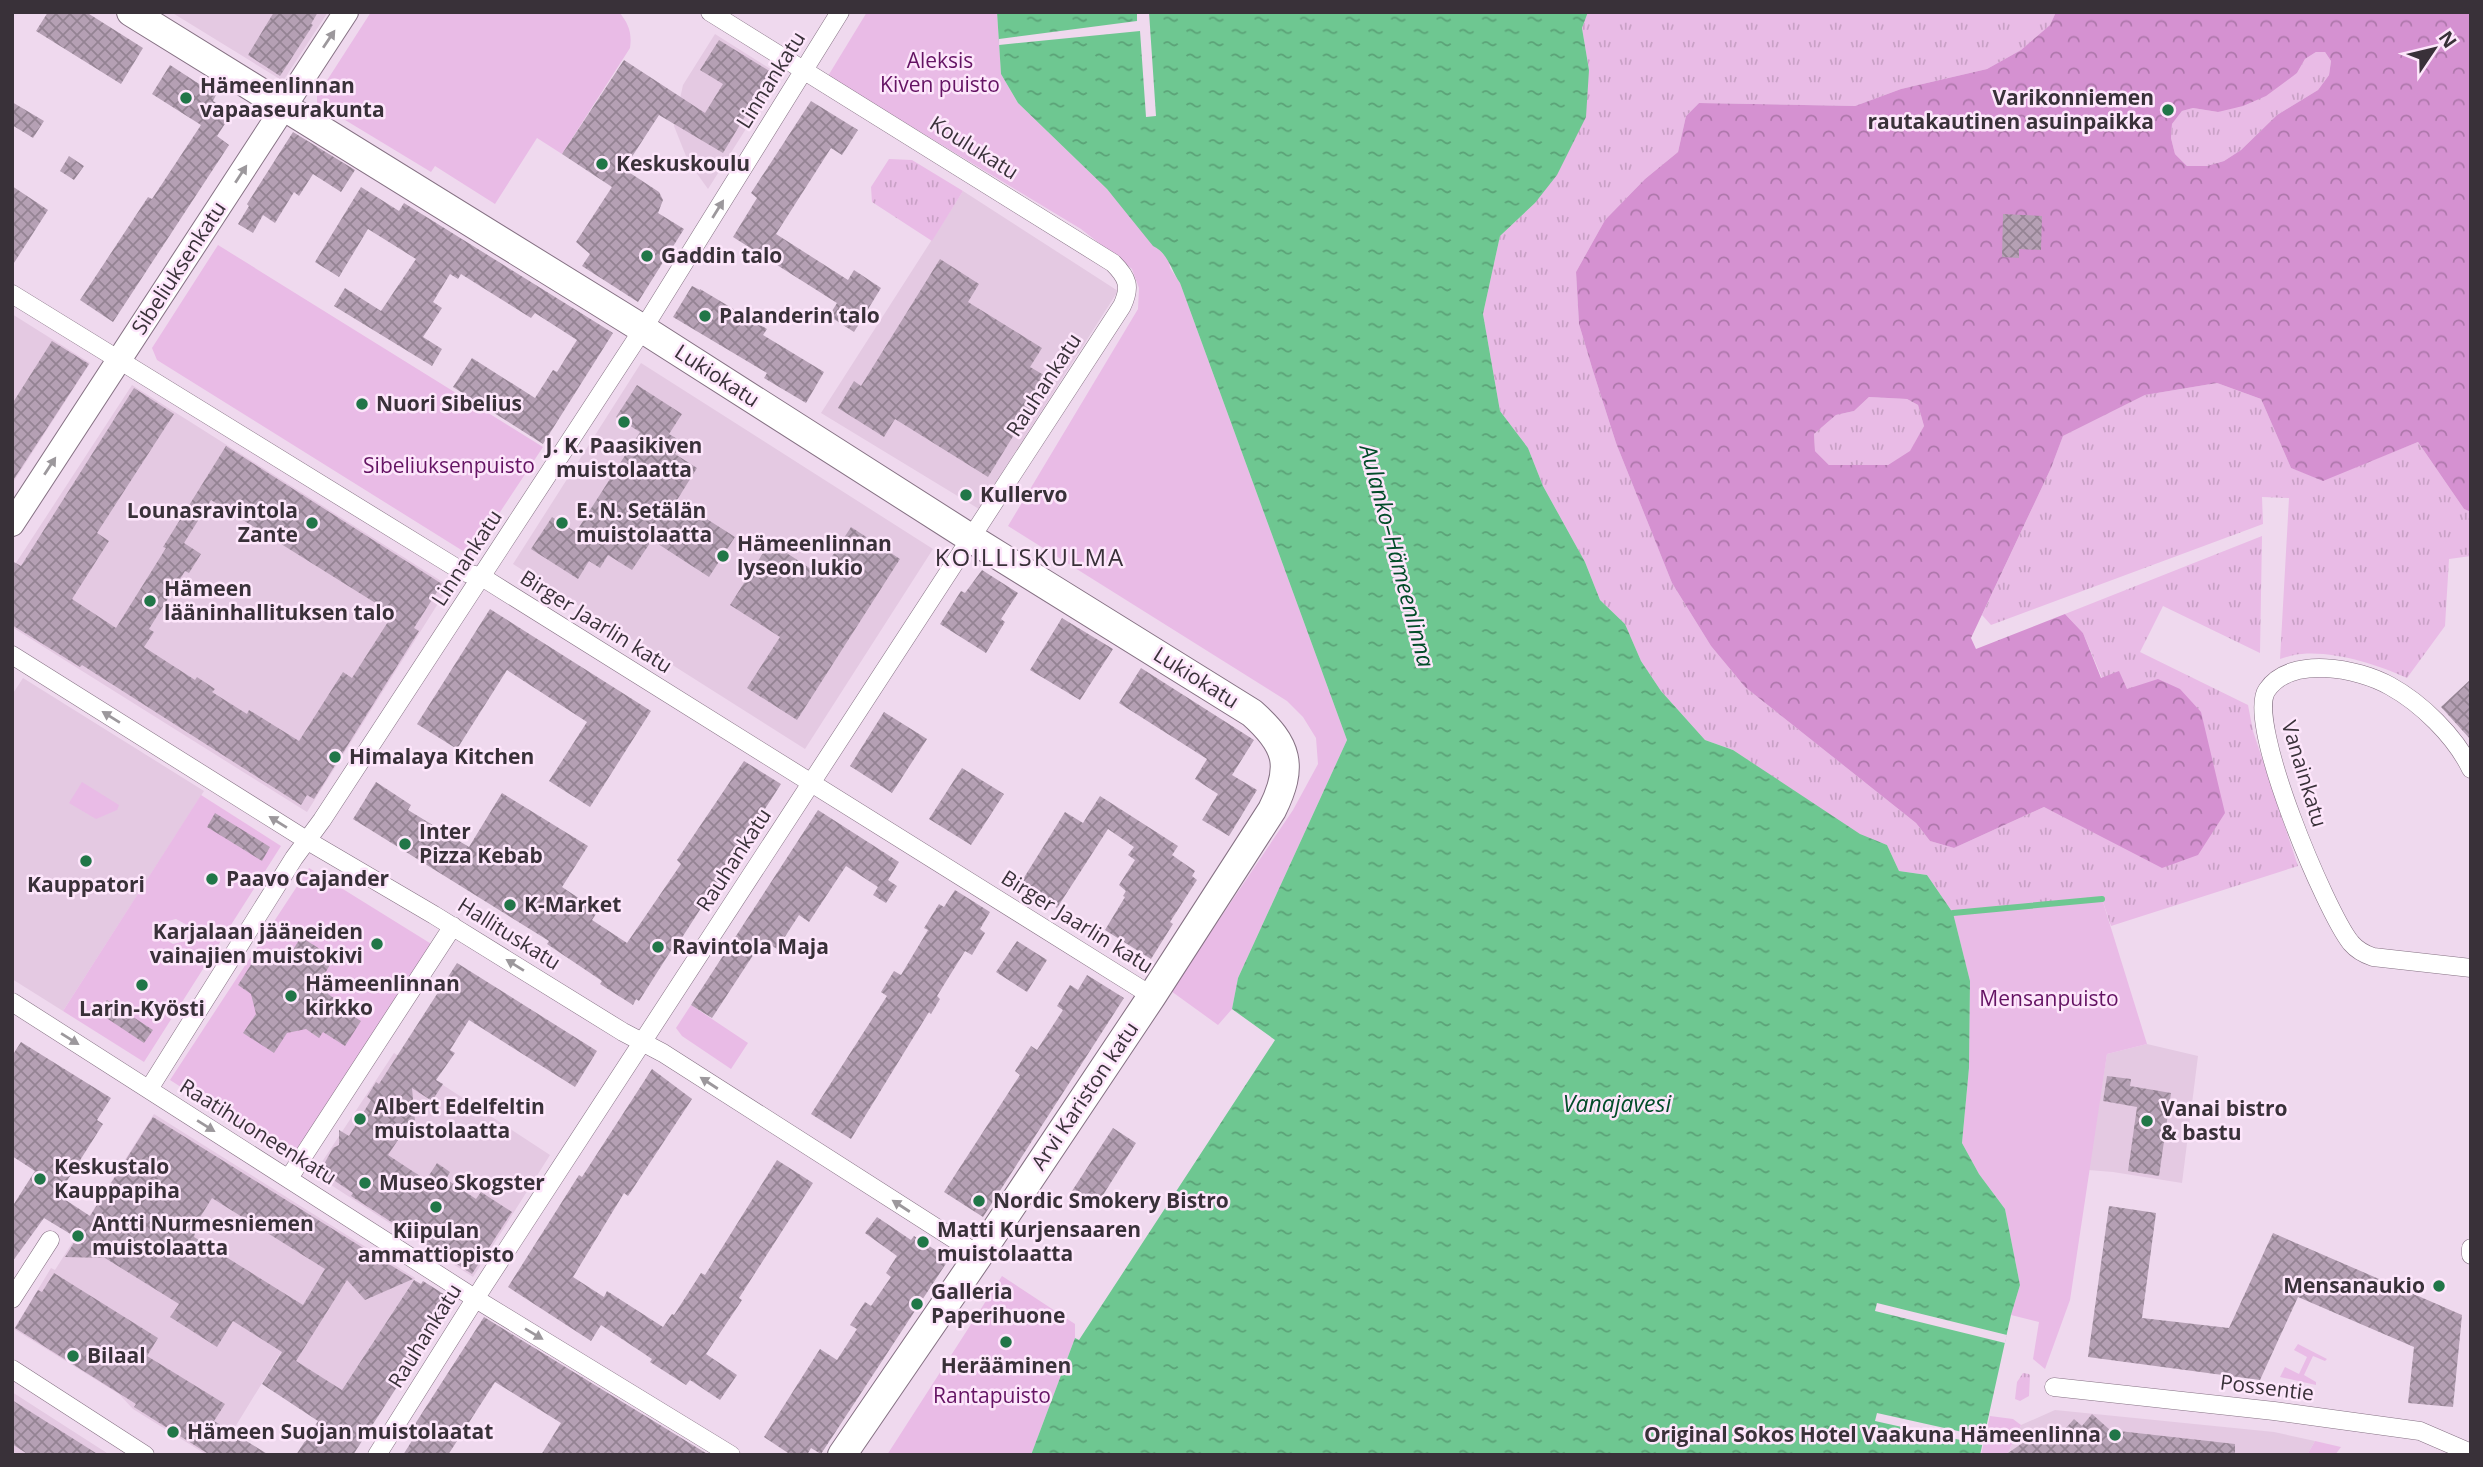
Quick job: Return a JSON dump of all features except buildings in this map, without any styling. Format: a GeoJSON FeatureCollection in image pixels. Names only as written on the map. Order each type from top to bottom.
{"type":"FeatureCollection","features":[{"type":"Feature","properties":{"kind":"main road","name":"Lukiokatu"},"geometry":{"type":"LineString","coordinates":[[131,12],[643,329],[972,539],[1252,713],[1271,730],[1282,745],[1285,758]]}},
{"type":"Feature","properties":{"kind":"main road","name":"Arvi Kariston katu"},"geometry":{"type":"LineString","coordinates":[[842,1455],[1152,996],[1272,810],[1286,775],[1285,758]]}},
{"type":"Feature","properties":{"kind":"main road","name":"Arvi Kariston katu"},"geometry":{"type":"LineString","coordinates":[[852,1455],[864,1425]]}},
{"type":"Feature","properties":{"kind":"street","name":"Sibeliuksenkatu"},"geometry":{"type":"LineString","coordinates":[[12,524],[346,12]]}},
{"type":"Feature","properties":{"kind":"street","name":"Koulukatu"},"geometry":{"type":"LineString","coordinates":[[710,12],[1104,256],[1125,275],[1128,291]]}},
{"type":"Feature","properties":{"kind":"street","name":"Linnankatu"},"geometry":{"type":"LineString","coordinates":[[149,1089],[294,858],[482,578],[643,329],[841,12]]}},
{"type":"Feature","properties":{"kind":"street","name":"Rauhankatu"},"geometry":{"type":"LineString","coordinates":[[377,1455],[642,1042],[972,539],[1122,306],[1128,291]]}},
{"type":"Feature","properties":{"kind":"street","name":"Birger Jaarlin katu"},"geometry":{"type":"LineString","coordinates":[[12,294],[463,572],[482,578],[1152,996]]}},
{"type":"Feature","properties":{"kind":"street","name":"Hallituskatu"},"geometry":{"type":"LineString","coordinates":[[12,655],[307,841],[453,926],[623,1032],[663,1053],[979,1255]]}},
{"type":"Feature","properties":{"kind":"street","name":"Vanainkatu"},"geometry":{"type":"LineString","coordinates":[[2471,769],[2451,738],[2409,699],[2389,685],[2357,674],[2301,668],[2281,677],[2266,691],[2262,706],[2270,752],[2294,824],[2340,926],[2352,945],[2373,957],[2471,968]]}},
{"type":"Feature","properties":{"kind":"street"},"geometry":{"type":"LineString","coordinates":[[289,1178],[453,926]]}},
{"type":"Feature","properties":{"kind":"street","name":"Raatihuoneenkatu"},"geometry":{"type":"LineString","coordinates":[[12,1002],[476,1298],[731,1455]]}},
{"type":"Feature","properties":{"kind":"street"},"geometry":{"type":"LineString","coordinates":[[12,1299],[50,1240]]}},
{"type":"Feature","properties":{"kind":"street"},"geometry":{"type":"LineString","coordinates":[[2471,1248],[2471,1255]]}},
{"type":"Feature","properties":{"kind":"street"},"geometry":{"type":"LineString","coordinates":[[12,1369],[145,1455]]}},
{"type":"Feature","properties":{"kind":"street","name":"Possentie"},"geometry":{"type":"LineString","coordinates":[[2054,1387],[2274,1410],[2420,1431],[2471,1453]]}},
{"type":"Feature","properties":{"kind":"shaded area"},"geometry":{"type":"Polygon","coordinates":[[[171,12],[328,12],[283,81],[171,12]]]}},
{"type":"Feature","properties":{"kind":"shaded area"},"geometry":{"type":"Polygon","coordinates":[[[715,34],[780,75],[708,189],[688,161],[674,126],[683,85],[715,34]]]}},
{"type":"Feature","properties":{"kind":"shaded area"},"geometry":{"type":"Polygon","coordinates":[[[963,191],[1118,291],[979,509],[821,413],[963,191]]]}},
{"type":"Feature","properties":{"kind":"shaded area"},"geometry":{"type":"Polygon","coordinates":[[[12,314],[90,363],[12,484],[12,314]]]}},
{"type":"Feature","properties":{"kind":"shaded area","name":"Hämeenlinnan lyseon lukio"},"geometry":{"type":"Polygon","coordinates":[[[641,363],[933,549],[805,749],[513,564],[641,363]]]}},
{"type":"Feature","properties":{"kind":"shaded area"},"geometry":{"type":"Polygon","coordinates":[[[132,385],[449,586],[307,812],[12,627],[12,569],[132,385]]]}},
{"type":"Feature","properties":{"kind":"shaded area","name":"Kauppatori"},"geometry":{"type":"Polygon","coordinates":[[[23,678],[204,791],[63,1011],[12,979],[12,695],[23,678]]]}},
{"type":"Feature","properties":{"kind":"shaded area"},"geometry":{"type":"Polygon","coordinates":[[[2147,1044],[2198,1056],[2182,1183],[2088,1170],[2107,1054],[2147,1044]]]}},
{"type":"Feature","properties":{"kind":"shaded area"},"geometry":{"type":"Polygon","coordinates":[[[394,1053],[550,1155],[473,1277],[314,1174],[394,1053]]]}},
{"type":"Feature","properties":{"kind":"shaded area"},"geometry":{"type":"Polygon","coordinates":[[[154,1114],[415,1278],[342,1390],[281,1352],[218,1455],[207,1455],[133,1409],[119,1394],[14,1329],[51,1268],[55,1270],[154,1114]]]}},
{"type":"Feature","properties":{"kind":"shaded area"},"geometry":{"type":"Polygon","coordinates":[[[12,1392],[110,1455],[12,1455],[12,1392]]]}},
{"type":"Feature","properties":{"kind":"shaded area"},"geometry":{"type":"Polygon","coordinates":[[[2055,1410],[2274,1432],[2315,1441],[2307,1455],[2007,1455],[2021,1425],[2055,1410]]]}},
{"type":"Feature","properties":{"kind":"green space"},"geometry":{"type":"Polygon","coordinates":[[[371,12],[619,12],[629,29],[630,48],[562,154],[537,138],[495,204],[435,166],[431,172],[317,103],[317,96],[371,12]]]}},
{"type":"Feature","properties":{"kind":"green space","name":"Aleksis Kiven puisto"},"geometry":{"type":"Polygon","coordinates":[[[867,12],[997,12],[1001,74],[1018,103],[1107,189],[1169,261],[1170,268],[1180,283],[1347,740],[1238,978],[1232,1009],[1218,1025],[1171,991],[1293,810],[1318,764],[1316,738],[1303,717],[1287,701],[1008,526],[1138,309],[1139,288],[1132,269],[1081,229],[828,76],[867,12]]]}},
{"type":"Feature","properties":{"kind":"green space"},"geometry":{"type":"Polygon","coordinates":[[[1588,12],[2056,12],[2050,25],[2021,50],[1987,69],[1901,89],[1855,106],[1699,103],[1686,116],[1678,152],[1645,179],[1605,220],[1576,272],[1579,324],[1616,443],[1672,583],[1711,646],[1745,687],[1916,823],[1930,841],[1954,848],[2044,807],[2075,821],[2126,689],[2102,678],[2083,633],[2065,614],[2262,536],[2260,653],[2163,606],[2140,652],[2248,705],[2253,731],[2298,866],[2111,926],[2102,899],[1953,913],[1927,875],[1899,871],[1887,845],[1860,835],[1733,750],[1705,740],[1661,691],[1641,661],[1625,624],[1600,600],[1585,562],[1543,486],[1528,448],[1500,411],[1483,314],[1500,236],[1535,203],[1589,70],[1582,28],[1588,12]]]}},
{"type":"Feature","properties":{"kind":"green space"},"geometry":{"type":"Polygon","coordinates":[[[2056,12],[2471,12],[2471,512],[2464,509],[2418,442],[2323,481],[2291,468],[2261,399],[2217,383],[2145,395],[2063,436],[2051,468],[1971,638],[1976,649],[2065,614],[2083,633],[2101,678],[2119,671],[2127,689],[2158,679],[2180,689],[2201,712],[2225,813],[2198,855],[2162,868],[2044,807],[1954,848],[1930,841],[1916,823],[1745,687],[1711,646],[1672,583],[1616,443],[1579,324],[1576,272],[1605,220],[1645,179],[1678,152],[1686,116],[1699,103],[1855,106],[1901,89],[1987,69],[2021,50],[2050,25],[2056,12]],[[2316,52],[2305,59],[2297,73],[2266,96],[2243,106],[2218,112],[2193,108],[2182,111],[2172,124],[2171,138],[2175,154],[2187,166],[2207,166],[2224,161],[2241,150],[2277,115],[2318,90],[2329,75],[2331,61],[2325,52],[2316,52]],[[1869,397],[1854,411],[1836,415],[1814,434],[1815,451],[1829,465],[1888,465],[1910,451],[1924,426],[1918,405],[1907,399],[1869,397]]]}},
{"type":"Feature","properties":{"kind":"green space"},"geometry":{"type":"Polygon","coordinates":[[[2316,52],[2325,52],[2331,61],[2329,75],[2318,90],[2277,115],[2241,150],[2224,161],[2207,166],[2187,166],[2175,154],[2171,138],[2172,124],[2182,111],[2193,108],[2218,112],[2297,73],[2305,59],[2316,52]]]}},
{"type":"Feature","properties":{"kind":"green space"},"geometry":{"type":"Polygon","coordinates":[[[889,159],[912,160],[963,191],[932,241],[872,202],[871,187],[889,159]]]}},
{"type":"Feature","properties":{"kind":"green space","name":"Sibeliuksenpuisto"},"geometry":{"type":"Polygon","coordinates":[[[218,245],[543,447],[471,556],[157,360],[152,348],[218,245]]]}},
{"type":"Feature","properties":{"kind":"green space"},"geometry":{"type":"Polygon","coordinates":[[[2217,383],[2261,399],[2291,468],[2323,480],[2418,442],[2464,509],[2471,512],[2471,556],[2449,559],[2445,626],[2407,678],[2383,668],[2342,657],[2299,654],[2280,659],[2289,498],[2262,497],[2263,524],[1991,625],[1982,615],[2051,468],[2063,436],[2145,395],[2217,383]]]}},
{"type":"Feature","properties":{"kind":"green space"},"geometry":{"type":"Polygon","coordinates":[[[1869,397],[1907,399],[1918,405],[1924,426],[1910,452],[1888,465],[1829,465],[1815,451],[1814,434],[1836,415],[1854,411],[1869,397]]]}},
{"type":"Feature","properties":{"kind":"green space"},"geometry":{"type":"Polygon","coordinates":[[[82,782],[119,805],[117,810],[96,819],[69,803],[82,782]]]}},
{"type":"Feature","properties":{"kind":"green space"},"geometry":{"type":"Polygon","coordinates":[[[201,795],[281,846],[144,1062],[63,1011],[201,795]],[[176,919],[168,921],[163,928],[166,940],[173,944],[185,941],[189,933],[187,925],[176,919]]]}},
{"type":"Feature","properties":{"kind":"green space"},"geometry":{"type":"Polygon","coordinates":[[[309,868],[433,945],[298,1150],[288,1149],[285,1154],[170,1080],[309,868]]]}},
{"type":"Feature","properties":{"kind":"green space","name":"Mensanpuisto"},"geometry":{"type":"Polygon","coordinates":[[[2102,899],[2147,1044],[2107,1054],[2070,1300],[2045,1369],[2033,1359],[2039,1322],[2011,1315],[2020,1285],[2005,1209],[1979,1174],[1962,1143],[1969,1068],[1970,981],[1953,913],[2102,899]]]}},
{"type":"Feature","properties":{"kind":"green space"},"geometry":{"type":"Polygon","coordinates":[[[691,1005],[748,1043],[731,1069],[682,1036],[676,1028],[691,1005]]]}},
{"type":"Feature","properties":{"kind":"green space","name":"Rantapuisto"},"geometry":{"type":"Polygon","coordinates":[[[1002,1276],[1075,1324],[1075,1338],[1031,1455],[887,1455],[1002,1276]]]}},
{"type":"Feature","properties":{"kind":"green space"},"geometry":{"type":"Polygon","coordinates":[[[2298,1344],[2327,1359],[2325,1361],[2313,1356],[2304,1375],[2316,1382],[2316,1385],[2280,1377],[2285,1367],[2299,1374],[2307,1357],[2294,1350],[2298,1344]]]}},
{"type":"Feature","properties":{"kind":"green space"},"geometry":{"type":"Polygon","coordinates":[[[2023,1373],[2030,1376],[2029,1396],[2020,1401],[2015,1399],[2017,1382],[2023,1373]]]}},
{"type":"Feature","properties":{"kind":"green space"},"geometry":{"type":"Polygon","coordinates":[[[1990,1416],[2013,1419],[2021,1425],[2007,1455],[1981,1455],[1990,1416]]]}},
{"type":"Feature","properties":{"kind":"green space"},"geometry":{"type":"Polygon","coordinates":[[[2315,1441],[2341,1447],[2335,1455],[2307,1455],[2315,1441]]]}},
{"type":"Feature","properties":{"kind":"water","name":"Vanajavesi"},"geometry":{"type":"Polygon","coordinates":[[[997,12],[1588,12],[1582,28],[1589,70],[1586,117],[1557,175],[1535,203],[1500,236],[1483,314],[1500,411],[1528,448],[1543,486],[1585,562],[1600,600],[1625,624],[1641,661],[1661,691],[1705,740],[1733,750],[1860,834],[1887,845],[1899,871],[1927,875],[1953,913],[1970,981],[1969,1068],[1962,1143],[1979,1174],[2005,1209],[2020,1285],[1980,1455],[1031,1455],[1075,1338],[1079,1340],[1275,1040],[1232,1009],[1238,978],[1347,740],[1180,283],[1166,257],[1153,246],[1107,189],[1018,103],[1001,74],[997,12]]]}},
{"type":"Feature","properties":{"kind":"pier"},"geometry":{"type":"Polygon","coordinates":[[[1137,12],[1149,12],[1156,116],[1146,117],[1140,31],[999,45],[999,39],[1137,21],[1137,12]]]}},
{"type":"Feature","properties":{"kind":"pier"},"geometry":{"type":"Polygon","coordinates":[[[1877,1303],[2007,1335],[2005,1343],[1875,1311],[1877,1303]]]}},
{"type":"Feature","properties":{"kind":"pier"},"geometry":{"type":"Polygon","coordinates":[[[1877,1413],[1985,1437],[1983,1445],[1875,1421],[1877,1413]]]}},
{"type":"Feature","properties":{"kind":"waterway"},"geometry":{"type":"LineString","coordinates":[[1953,913],[2102,899]]}},
{"type":"Feature","properties":{"kind":"place","name":"Hämeenlinnan vapaaseurakunta"},"geometry":{"type":"Point","coordinates":[186,98]}},
{"type":"Feature","properties":{"kind":"place","name":"Varikonniemen rautakautinen asuinpaikka"},"geometry":{"type":"Point","coordinates":[2168,110]}},
{"type":"Feature","properties":{"kind":"place","name":"Keskuskoulu"},"geometry":{"type":"Point","coordinates":[602,164]}},
{"type":"Feature","properties":{"kind":"place","name":"Gaddin talo"},"geometry":{"type":"Point","coordinates":[647,256]}},
{"type":"Feature","properties":{"kind":"place","name":"Palanderin talo"},"geometry":{"type":"Point","coordinates":[705,316]}},
{"type":"Feature","properties":{"kind":"place","name":"Nuori Sibelius"},"geometry":{"type":"Point","coordinates":[362,404]}},
{"type":"Feature","properties":{"kind":"place","name":"J. K. Paasikiven muistolaatta"},"geometry":{"type":"Point","coordinates":[624,422]}},
{"type":"Feature","properties":{"kind":"place","name":"Kullervo"},"geometry":{"type":"Point","coordinates":[966,495]}},
{"type":"Feature","properties":{"kind":"place","name":"Lounasravintola Zante"},"geometry":{"type":"Point","coordinates":[312,523]}},
{"type":"Feature","properties":{"kind":"place","name":"E. N. Setälän muistolaatta"},"geometry":{"type":"Point","coordinates":[562,523]}},
{"type":"Feature","properties":{"kind":"place","name":"Hämeenlinnan lyseon lukio"},"geometry":{"type":"Point","coordinates":[723,556]}},
{"type":"Feature","properties":{"kind":"place","name":"Hämeen lääninhallituksen talo"},"geometry":{"type":"Point","coordinates":[150,601]}},
{"type":"Feature","properties":{"kind":"place","name":"Himalaya Kitchen"},"geometry":{"type":"Point","coordinates":[335,757]}},
{"type":"Feature","properties":{"kind":"place","name":"Inter Pizza Kebab"},"geometry":{"type":"Point","coordinates":[405,844]}},
{"type":"Feature","properties":{"kind":"place","name":"Kauppatori"},"geometry":{"type":"Point","coordinates":[86,861]}},
{"type":"Feature","properties":{"kind":"place","name":"Paavo Cajander"},"geometry":{"type":"Point","coordinates":[212,879]}},
{"type":"Feature","properties":{"kind":"place","name":"K-Market"},"geometry":{"type":"Point","coordinates":[510,905]}},
{"type":"Feature","properties":{"kind":"place","name":"Karjalaan jääneiden vainajien muistokivi"},"geometry":{"type":"Point","coordinates":[377,944]}},
{"type":"Feature","properties":{"kind":"place","name":"Ravintola Maja"},"geometry":{"type":"Point","coordinates":[658,947]}},
{"type":"Feature","properties":{"kind":"place","name":"Larin-Kyösti"},"geometry":{"type":"Point","coordinates":[142,985]}},
{"type":"Feature","properties":{"kind":"place","name":"Hämeenlinnan kirkko"},"geometry":{"type":"Point","coordinates":[291,996]}},
{"type":"Feature","properties":{"kind":"place","name":"Albert Edelfeltin muistolaatta"},"geometry":{"type":"Point","coordinates":[360,1119]}},
{"type":"Feature","properties":{"kind":"place","name":"Vanai bistro & bastu"},"geometry":{"type":"Point","coordinates":[2147,1121]}},
{"type":"Feature","properties":{"kind":"place","name":"Keskustalo Kauppapiha"},"geometry":{"type":"Point","coordinates":[40,1179]}},
{"type":"Feature","properties":{"kind":"place","name":"Museo Skogster"},"geometry":{"type":"Point","coordinates":[365,1183]}},
{"type":"Feature","properties":{"kind":"place","name":"Nordic Smokery Bistro"},"geometry":{"type":"Point","coordinates":[979,1201]}},
{"type":"Feature","properties":{"kind":"place","name":"Kiipulan ammattiopisto"},"geometry":{"type":"Point","coordinates":[436,1207]}},
{"type":"Feature","properties":{"kind":"place","name":"Antti Nurmesniemen muistolaatta"},"geometry":{"type":"Point","coordinates":[78,1236]}},
{"type":"Feature","properties":{"kind":"place","name":"Matti Kurjensaaren muistolaatta"},"geometry":{"type":"Point","coordinates":[923,1242]}},
{"type":"Feature","properties":{"kind":"place","name":"Mensanaukio"},"geometry":{"type":"Point","coordinates":[2439,1286]}},
{"type":"Feature","properties":{"kind":"place","name":"Galleria Paperihuone"},"geometry":{"type":"Point","coordinates":[917,1304]}},
{"type":"Feature","properties":{"kind":"place","name":"Herääminen"},"geometry":{"type":"Point","coordinates":[1006,1342]}},
{"type":"Feature","properties":{"kind":"place","name":"Bilaal"},"geometry":{"type":"Point","coordinates":[73,1356]}},
{"type":"Feature","properties":{"kind":"place","name":"Hämeen Suojan muistolaatat"},"geometry":{"type":"Point","coordinates":[173,1432]}},
{"type":"Feature","properties":{"kind":"place","name":"Original Sokos Hotel Vaakuna Hämeenlinna"},"geometry":{"type":"Point","coordinates":[2115,1435]}},
{"type":"Feature","properties":{"kind":"district","name":"KOILLISKULMA"},"geometry":{"type":"Point","coordinates":[1030,558]}},
{"type":"Feature","properties":{"kind":"water label","name":"Aulanko–Hämeenlinna"},"geometry":{"type":"Point","coordinates":[1397,556]}}]}
